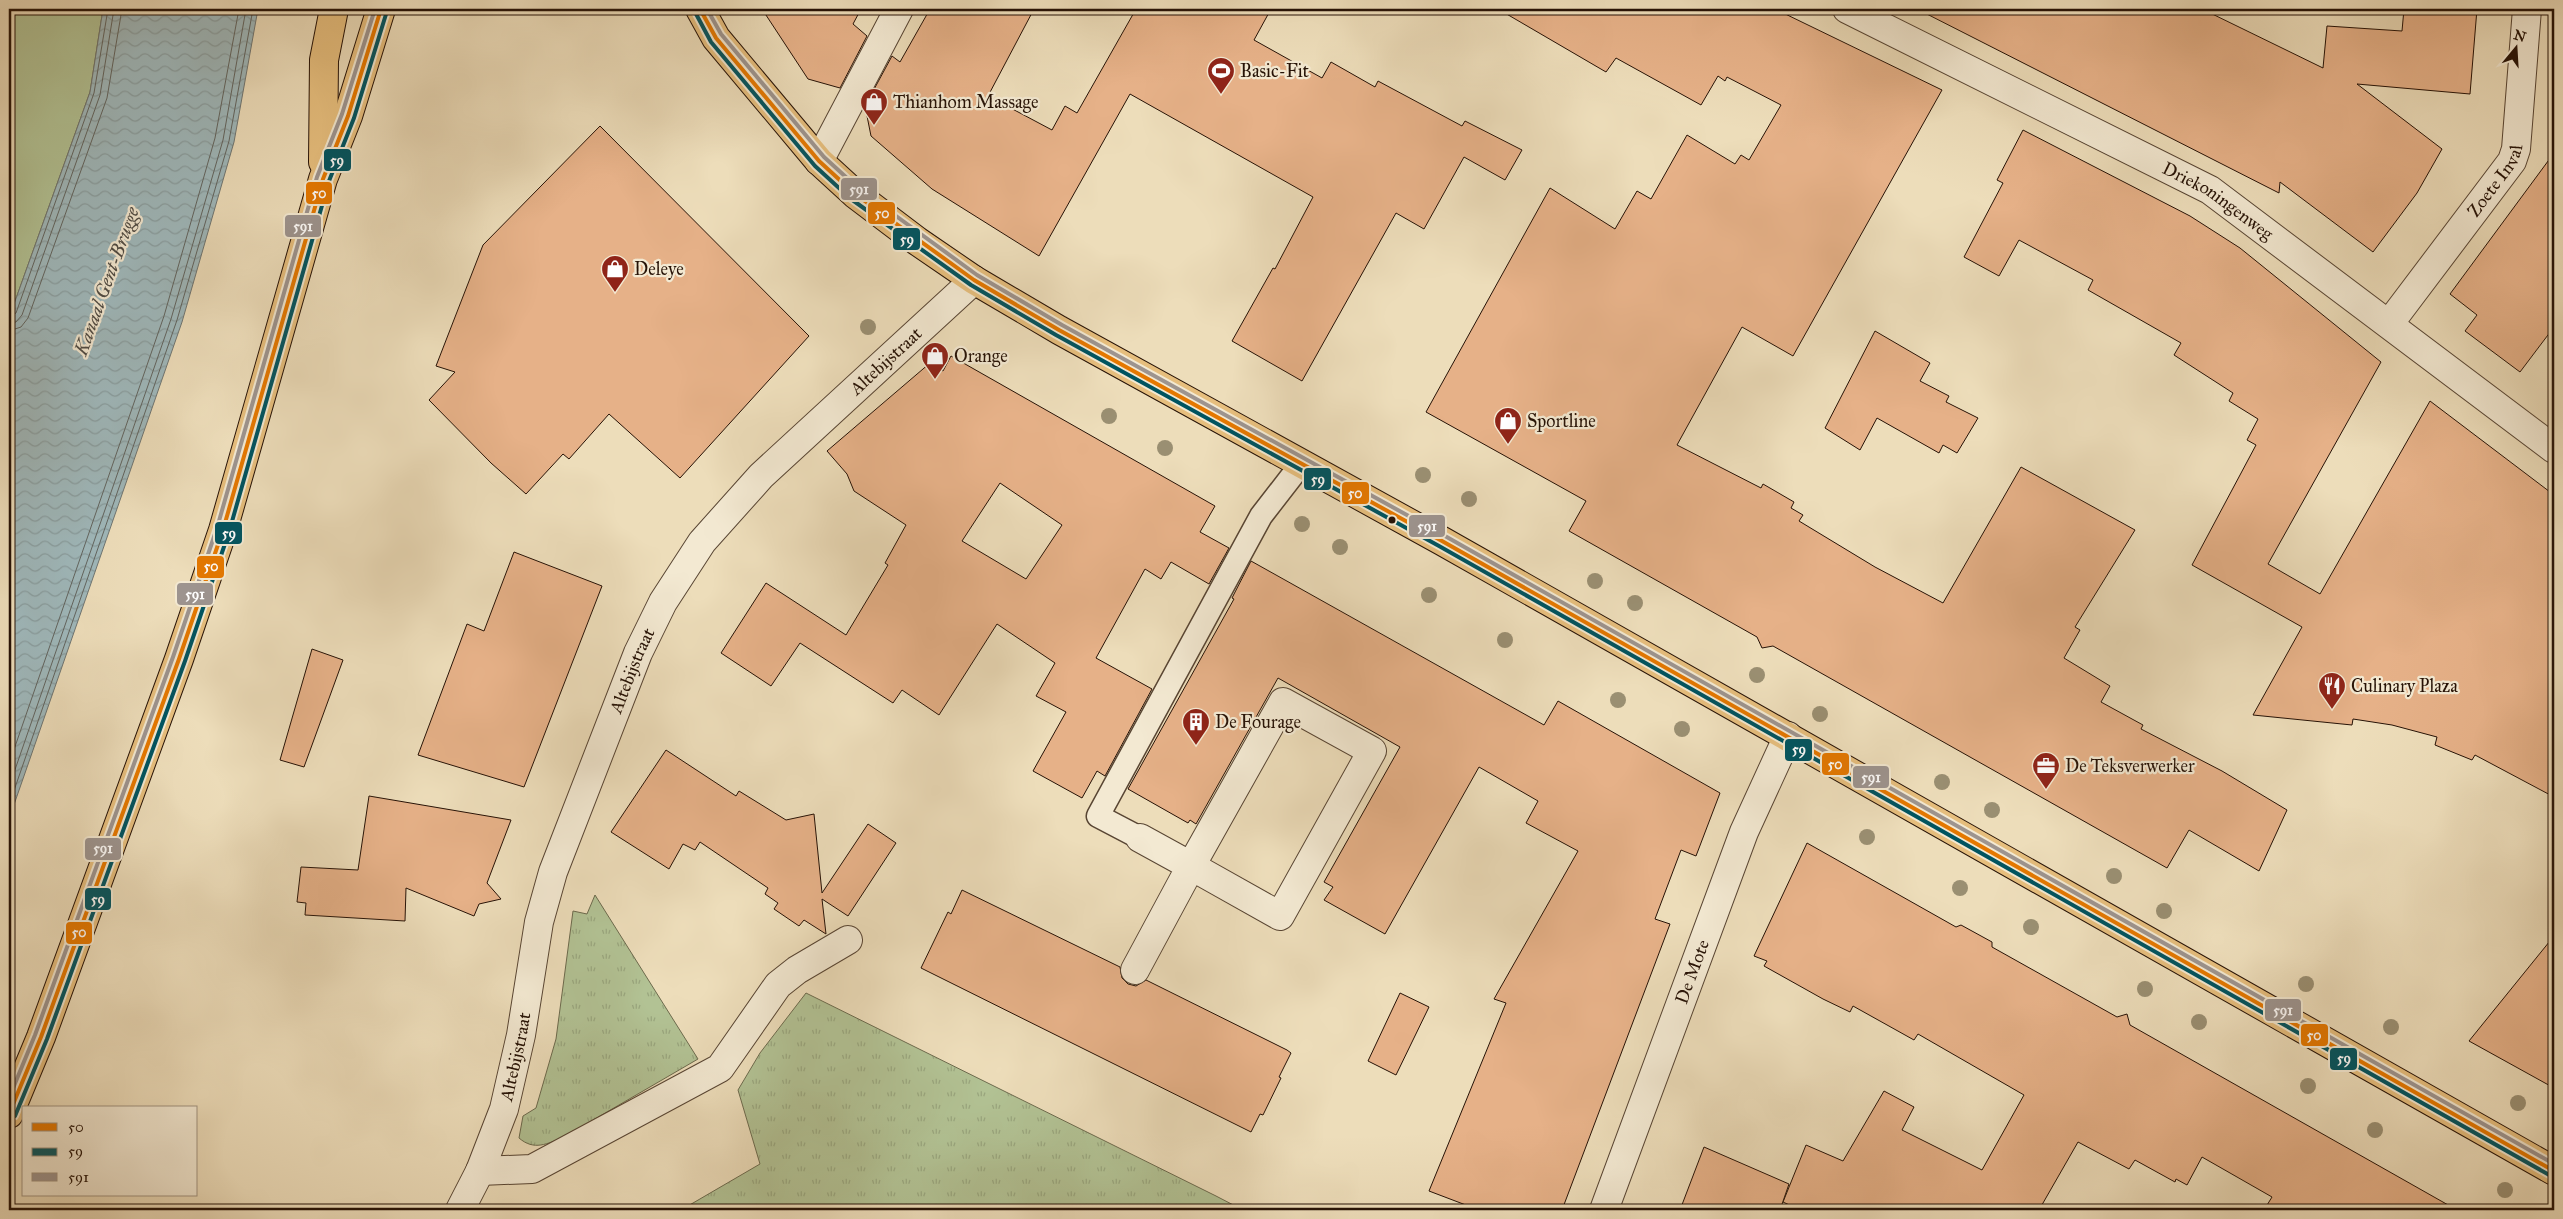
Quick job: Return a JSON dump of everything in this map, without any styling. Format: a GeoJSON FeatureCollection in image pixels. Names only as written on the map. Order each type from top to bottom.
{"type":"FeatureCollection","features":[{"type":"Feature","properties":{"kind":"main road"},"geometry":{"type":"LineString","coordinates":[[323,179],[324,60],[334,9]]}},
{"type":"Feature","properties":{"kind":"main road"},"geometry":{"type":"LineString","coordinates":[[9,1114],[48,1019],[179,659],[223,530],[323,179],[348,116],[380,9]]}},
{"type":"Feature","properties":{"kind":"main road"},"geometry":{"type":"LineString","coordinates":[[700,9],[716,38],[819,161],[855,194],[917,241],[974,280],[1060,330],[1302,463],[1788,736],[2091,911],[2554,1171]]}},
{"type":"Feature","properties":{"kind":"street"},"geometry":{"type":"LineString","coordinates":[[819,161],[899,9]]}},
{"type":"Feature","properties":{"kind":"street","name":"Driekoningenweg"},"geometry":{"type":"LineString","coordinates":[[1847,9],[2210,190],[2554,449]]}},
{"type":"Feature","properties":{"kind":"street","name":"Zoete Inval"},"geometry":{"type":"LineString","coordinates":[[2389,324],[2512,162],[2516,149],[2527,9]]}},
{"type":"Feature","properties":{"kind":"street","name":"Altebijstraat"},"geometry":{"type":"LineString","coordinates":[[460,1210],[480,1171],[504,1109],[521,1035],[539,922],[553,872],[638,654],[663,602],[702,542],[761,476],[974,280]]}},
{"type":"Feature","properties":{"kind":"street"},"geometry":{"type":"LineString","coordinates":[[1135,970],[1191,866],[1283,702],[1372,752],[1280,916],[1191,866],[1140,838]]}},
{"type":"Feature","properties":{"kind":"street","name":"De Mote"},"geometry":{"type":"LineString","coordinates":[[1604,1210],[1744,832],[1788,736]]}},
{"type":"Feature","properties":{"kind":"street"},"geometry":{"type":"LineString","coordinates":[[480,1171],[532,1169],[720,1068],[778,985],[797,970],[848,940]]}},
{"type":"Feature","properties":{"kind":"lane"},"geometry":{"type":"LineString","coordinates":[[1140,838],[1098,816],[1261,516],[1302,463]]}},
{"type":"Feature","properties":{"kind":"green space"},"geometry":{"type":"Polygon","coordinates":[[[9,9],[103,9],[90,92],[9,318],[9,9]]]}},
{"type":"Feature","properties":{"kind":"green space"},"geometry":{"type":"Polygon","coordinates":[[[595,895],[698,1059],[564,1137],[546,1144],[530,1144],[519,1138],[523,1116],[536,1108],[556,1039],[573,911],[587,914],[595,895]]]}},
{"type":"Feature","properties":{"kind":"green space"},"geometry":{"type":"Polygon","coordinates":[[[806,993],[1243,1210],[681,1210],[760,1164],[738,1090],[760,1053],[806,993]]]}},
{"type":"Feature","properties":{"kind":"water","name":"Kanaal Gent-Brugge"},"geometry":{"type":"Polygon","coordinates":[[[103,9],[258,9],[234,142],[182,322],[9,819],[9,318],[90,92],[103,9]]]}},
{"type":"Feature","properties":{"kind":"building"},"geometry":{"type":"Polygon","coordinates":[[[762,9],[861,9],[853,24],[867,36],[840,88],[808,79],[762,9]]]}},
{"type":"Feature","properties":{"kind":"building"},"geometry":{"type":"Polygon","coordinates":[[[930,9],[1034,9],[988,96],[1052,130],[1065,106],[1077,113],[1136,9],[1271,9],[1254,40],[1322,78],[1331,62],[1375,87],[1378,81],[1462,126],[1465,121],[1522,150],[1505,180],[1464,157],[1424,229],[1396,213],[1302,381],[1232,341],[1273,268],[1275,269],[1313,197],[1130,94],[1039,256],[932,189],[871,136],[865,106],[892,56],[900,62],[930,9]]]}},
{"type":"Feature","properties":{"kind":"building"},"geometry":{"type":"Polygon","coordinates":[[[1498,9],[1775,9],[1942,90],[1793,356],[1742,327],[1677,445],[1761,488],[1763,484],[1794,502],[1791,508],[1803,515],[1799,521],[1875,567],[1943,603],[2021,467],[2135,530],[2075,627],[2080,630],[2064,658],[2110,686],[2101,702],[2143,725],[2141,729],[2222,771],[2287,810],[2259,871],[2189,830],[2167,868],[1773,646],[1762,648],[1757,637],[1569,531],[1586,501],[1426,412],[1550,188],[1615,229],[1637,191],[1651,199],[1687,135],[1735,164],[1741,155],[1749,160],[1781,105],[1727,77],[1725,81],[1718,76],[1701,105],[1616,58],[1606,72],[1498,9]]]}},
{"type":"Feature","properties":{"kind":"building"},"geometry":{"type":"Polygon","coordinates":[[[1917,9],[2202,9],[2323,68],[2327,26],[2402,31],[2404,9],[2477,9],[2470,94],[2357,84],[2442,149],[2417,193],[2373,252],[2280,182],[2279,193],[1917,9]]]}},
{"type":"Feature","properties":{"kind":"building","name":"Deleye"},"geometry":{"type":"Polygon","coordinates":[[[600,126],[809,336],[680,478],[609,414],[569,459],[563,454],[526,494],[491,463],[429,400],[455,372],[436,366],[483,245],[600,126]]]}},
{"type":"Feature","properties":{"kind":"building"},"geometry":{"type":"Polygon","coordinates":[[[2023,130],[2190,216],[2240,248],[2381,362],[2268,564],[2320,594],[2430,401],[2554,495],[2554,797],[2475,755],[2472,760],[2435,745],[2437,737],[2392,725],[2353,719],[2352,725],[2253,715],[2302,627],[2192,565],[2256,445],[2247,440],[2258,419],[2229,401],[2233,393],[2174,355],[2181,343],[2088,290],[2093,280],[2019,240],[1999,276],[1964,257],[2003,183],[1997,180],[2023,130]]]}},
{"type":"Feature","properties":{"kind":"building"},"geometry":{"type":"Polygon","coordinates":[[[2554,153],[2554,327],[2520,372],[2465,331],[2477,315],[2450,294],[2554,153]]]}},
{"type":"Feature","properties":{"kind":"building"},"geometry":{"type":"Polygon","coordinates":[[[1875,331],[1930,363],[1920,381],[1949,396],[1946,402],[1978,418],[1957,453],[1943,445],[1939,453],[1877,418],[1860,450],[1825,428],[1875,331]]]}},
{"type":"Feature","properties":{"kind":"building"},"geometry":{"type":"Polygon","coordinates":[[[951,356],[1215,506],[1200,532],[1229,548],[1209,584],[1171,562],[1161,579],[1145,569],[1096,658],[1152,689],[1105,776],[1097,771],[1082,798],[1033,771],[1066,712],[1036,696],[1055,663],[997,624],[939,715],[902,690],[893,703],[800,643],[771,686],[721,653],[766,583],[846,635],[888,565],[885,563],[906,525],[854,491],[847,474],[827,451],[930,363],[943,371],[951,356]],[[1000,483],[962,541],[1026,579],[1062,525],[1000,483]]]}},
{"type":"Feature","properties":{"kind":"building"},"geometry":{"type":"Polygon","coordinates":[[[514,552],[602,586],[524,787],[418,755],[467,624],[484,631],[514,552]]]}},
{"type":"Feature","properties":{"kind":"building"},"geometry":{"type":"Polygon","coordinates":[[[1251,561],[1544,725],[1558,701],[1720,793],[1696,856],[1681,850],[1655,919],[1670,924],[1562,1210],[1479,1210],[1429,1191],[1506,1003],[1494,999],[1578,851],[1526,823],[1538,801],[1479,767],[1385,934],[1324,900],[1333,887],[1324,882],[1400,747],[1278,678],[1196,824],[1190,820],[1188,823],[1128,789],[1234,599],[1232,598],[1251,561]]]}},
{"type":"Feature","properties":{"kind":"building"},"geometry":{"type":"Polygon","coordinates":[[[312,649],[343,660],[304,767],[280,760],[312,649]]]}},
{"type":"Feature","properties":{"kind":"building"},"geometry":{"type":"Polygon","coordinates":[[[666,750],[736,796],[739,791],[786,820],[814,814],[822,893],[868,824],[896,843],[848,916],[822,899],[826,934],[804,920],[799,926],[774,909],[778,903],[765,894],[768,888],[700,842],[695,850],[683,844],[669,869],[611,832],[666,750]]]}},
{"type":"Feature","properties":{"kind":"building"},"geometry":{"type":"Polygon","coordinates":[[[369,796],[511,820],[487,883],[501,899],[479,904],[474,916],[406,888],[405,921],[305,915],[306,903],[297,902],[301,867],[358,870],[369,796]]]}},
{"type":"Feature","properties":{"kind":"building"},"geometry":{"type":"Polygon","coordinates":[[[1807,843],[1956,927],[1961,925],[1992,942],[1992,947],[2117,1017],[2127,1014],[2130,1025],[2457,1210],[2264,1210],[2272,1197],[2202,1157],[2187,1185],[2176,1179],[2175,1182],[2135,1160],[2129,1169],[2078,1142],[2039,1210],[1800,1210],[1783,1202],[1806,1145],[1843,1161],[1884,1091],[1914,1107],[1902,1130],[1982,1170],[2024,1095],[1918,1034],[1914,1040],[1853,1006],[1850,1012],[1823,999],[1764,966],[1767,961],[1754,956],[1807,843]]]}},
{"type":"Feature","properties":{"kind":"building"},"geometry":{"type":"Polygon","coordinates":[[[962,890],[1120,967],[1122,978],[1128,984],[1136,986],[1146,980],[1291,1053],[1263,1115],[1260,1114],[1251,1132],[921,968],[948,912],[951,914],[962,890]]]}},
{"type":"Feature","properties":{"kind":"building"},"geometry":{"type":"Polygon","coordinates":[[[2554,936],[2554,1088],[2469,1041],[2554,936]]]}},
{"type":"Feature","properties":{"kind":"building"},"geometry":{"type":"Polygon","coordinates":[[[1400,993],[1429,1007],[1396,1075],[1368,1061],[1400,993]]]}},
{"type":"Feature","properties":{"kind":"building"},"geometry":{"type":"Polygon","coordinates":[[[1704,1147],[1789,1184],[1780,1210],[1680,1210],[1704,1147]]]}},
{"type":"Feature","properties":{"kind":"transit line","name":"591"},"geometry":{"type":"LineString","coordinates":[[9,1098],[35,1035],[173,657],[217,528],[317,177],[342,114],[375,9]]}},
{"type":"Feature","properties":{"kind":"transit line","name":"50"},"geometry":{"type":"LineString","coordinates":[[9,1114],[41,1037],[179,659],[223,530],[323,179],[348,116],[381,9]]}},
{"type":"Feature","properties":{"kind":"transit line","name":"50"},"geometry":{"type":"LineString","coordinates":[[700,9],[716,38],[819,161],[855,194],[974,280],[1059,330],[1442,541],[2554,1171]]}},
{"type":"Feature","properties":{"kind":"transit line","name":"591"},"geometry":{"type":"LineString","coordinates":[[707,9],[721,34],[824,157],[859,189],[977,275],[1062,325],[1445,536],[2554,1164]]}},
{"type":"Feature","properties":{"kind":"transit line","name":"59"},"geometry":{"type":"LineString","coordinates":[[15,1116],[47,1039],[185,661],[229,532],[329,181],[354,118],[387,11]]}},
{"type":"Feature","properties":{"kind":"transit line","name":"59"},"geometry":{"type":"LineString","coordinates":[[695,12],[711,42],[815,166],[851,199],[971,285],[1056,335],[1439,546],[2551,1176]]}},
{"type":"Feature","properties":{"kind":"place","name":"Basic-Fit"},"geometry":{"type":"Point","coordinates":[1221,95]}},
{"type":"Feature","properties":{"kind":"place","name":"Thianhom Massage"},"geometry":{"type":"Point","coordinates":[874,126]}},
{"type":"Feature","properties":{"kind":"place","name":"Deleye"},"geometry":{"type":"Point","coordinates":[615,293]}},
{"type":"Feature","properties":{"kind":"place","name":"Orange"},"geometry":{"type":"Point","coordinates":[935,380]}},
{"type":"Feature","properties":{"kind":"place","name":"Sportline"},"geometry":{"type":"Point","coordinates":[1508,445]}},
{"type":"Feature","properties":{"kind":"place","name":"Culinary Plaza"},"geometry":{"type":"Point","coordinates":[2332,710]}},
{"type":"Feature","properties":{"kind":"place","name":"De Fourage"},"geometry":{"type":"Point","coordinates":[1196,746]}},
{"type":"Feature","properties":{"kind":"place","name":"De Teksverwerker"},"geometry":{"type":"Point","coordinates":[2046,790]}}]}
